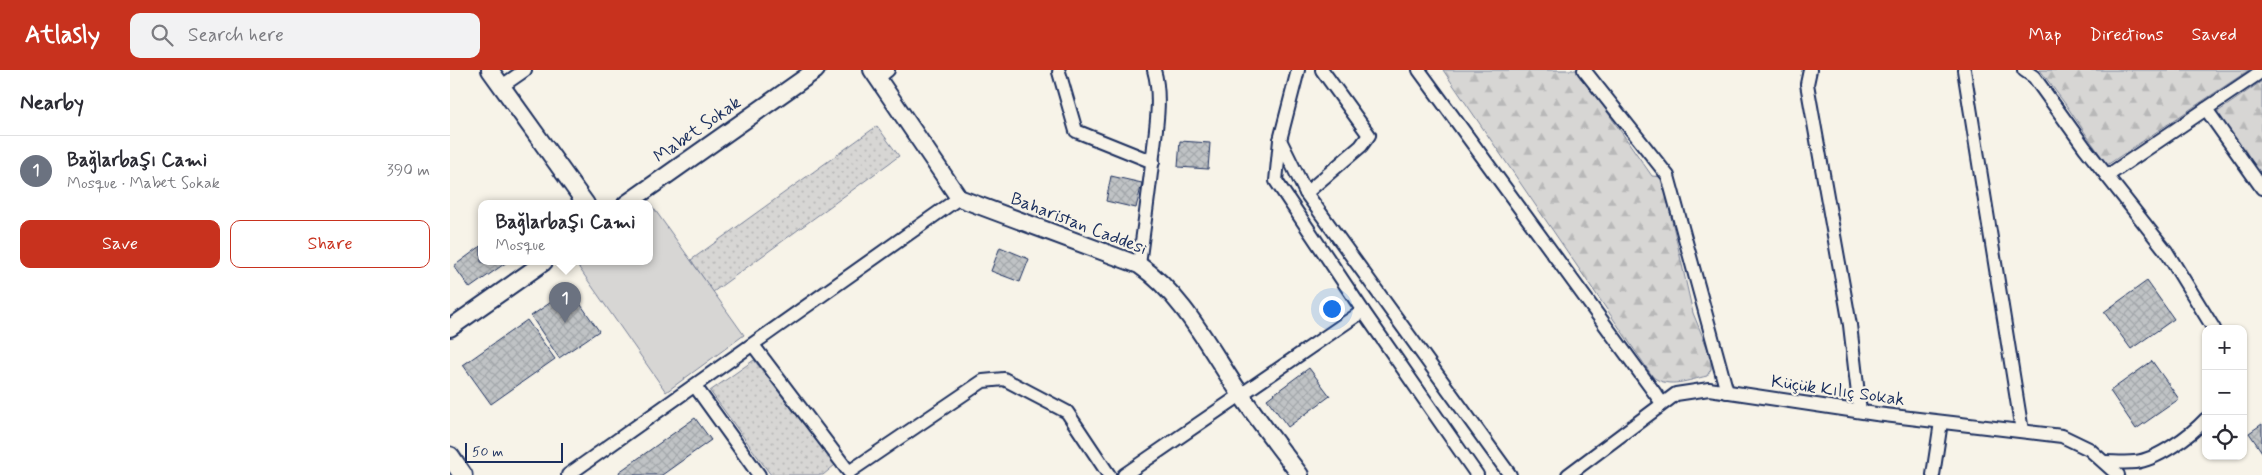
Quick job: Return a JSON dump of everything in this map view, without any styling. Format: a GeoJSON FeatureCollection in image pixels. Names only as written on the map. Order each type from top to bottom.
{"type":"FeatureCollection","features":[{"type":"Feature","properties":{"kind":"main road"},"geometry":{"type":"LineString","coordinates":[[450,456],[463,475]]}},
{"type":"Feature","properties":{"kind":"street"},"geometry":{"type":"LineString","coordinates":[[490,70],[583,200]]}},
{"type":"Feature","properties":{"kind":"street"},"geometry":{"type":"LineString","coordinates":[[502,86],[525,70]]}},
{"type":"Feature","properties":{"kind":"street","name":"Mabet Sokak"},"geometry":{"type":"LineString","coordinates":[[632,200],[816,70]]}},
{"type":"Feature","properties":{"kind":"street"},"geometry":{"type":"LineString","coordinates":[[1138,265],[1158,116],[1157,80],[1154,70]]}},
{"type":"Feature","properties":{"kind":"street"},"geometry":{"type":"LineString","coordinates":[[1298,70],[1280,140],[1276,181],[1363,311],[1477,475]]}},
{"type":"Feature","properties":{"kind":"street"},"geometry":{"type":"LineString","coordinates":[[1306,193],[1361,146],[1369,135],[1322,70]]}},
{"type":"Feature","properties":{"kind":"street"},"geometry":{"type":"LineString","coordinates":[[1419,70],[1662,403]]}},
{"type":"Feature","properties":{"kind":"street"},"geometry":{"type":"LineString","coordinates":[[1584,70],[1668,176],[1727,392]]}},
{"type":"Feature","properties":{"kind":"street"},"geometry":{"type":"LineString","coordinates":[[1810,70],[1807,84],[1850,325],[1860,411]]}},
{"type":"Feature","properties":{"kind":"street"},"geometry":{"type":"LineString","coordinates":[[1964,70],[2022,432]]}},
{"type":"Feature","properties":{"kind":"street"},"geometry":{"type":"LineString","coordinates":[[2024,70],[2034,77],[2107,176],[2166,251],[2212,325]]}},
{"type":"Feature","properties":{"kind":"street"},"geometry":{"type":"LineString","coordinates":[[2107,176],[2262,71]]}},
{"type":"Feature","properties":{"kind":"street"},"geometry":{"type":"LineString","coordinates":[[1059,72],[1076,131],[1153,162]]}},
{"type":"Feature","properties":{"kind":"street"},"geometry":{"type":"LineString","coordinates":[[568,475],[959,198],[879,73]]}},
{"type":"Feature","properties":{"kind":"street"},"geometry":{"type":"LineString","coordinates":[[2206,109],[2262,188]]}},
{"type":"Feature","properties":{"kind":"street"},"geometry":{"type":"LineString","coordinates":[[1280,140],[1306,193],[1510,475]]}},
{"type":"Feature","properties":{"kind":"street","name":"Baharistan Caddesi"},"geometry":{"type":"LineString","coordinates":[[959,198],[1138,265],[1155,276],[1178,301],[1240,394],[1300,475]]}},
{"type":"Feature","properties":{"kind":"street"},"geometry":{"type":"LineString","coordinates":[[450,328],[540,265]]}},
{"type":"Feature","properties":{"kind":"street"},"geometry":{"type":"LineString","coordinates":[[1124,475],[1363,311]]}},
{"type":"Feature","properties":{"kind":"street"},"geometry":{"type":"LineString","coordinates":[[753,345],[849,474],[983,380],[1004,379],[1067,412],[1109,475]]}},
{"type":"Feature","properties":{"kind":"street"},"geometry":{"type":"LineString","coordinates":[[695,386],[759,475]]}},
{"type":"Feature","properties":{"kind":"street","name":"Küçük Kılıç Sokak"},"geometry":{"type":"LineString","coordinates":[[1568,475],[1676,394],[1709,389],[1941,422],[2062,436],[2089,449],[2118,475]]}},
{"type":"Feature","properties":{"kind":"street"},"geometry":{"type":"LineString","coordinates":[[1933,475],[1941,422]]}},
{"type":"Feature","properties":{"kind":"street"},"geometry":{"type":"LineString","coordinates":[[2104,462],[2138,462],[2162,452],[2191,434],[2202,424]]}},
{"type":"Feature","properties":{"kind":"green space"},"geometry":{"type":"Polygon","coordinates":[[[1443,70],[1578,70],[1652,176],[1662,177],[1693,313],[1711,357],[1711,369],[1707,376],[1672,383],[1659,381],[1653,377],[1443,70]]]}},
{"type":"Feature","properties":{"kind":"green space"},"geometry":{"type":"Polygon","coordinates":[[[2040,70],[2249,70],[2107,165],[2040,70]]]}},
{"type":"Feature","properties":{"kind":"green space"},"geometry":{"type":"Polygon","coordinates":[[[2262,81],[2262,176],[2216,113],[2262,81]]]}},
{"type":"Feature","properties":{"kind":"green space"},"geometry":{"type":"Polygon","coordinates":[[[877,126],[899,156],[713,292],[691,260],[877,126]]]}},
{"type":"Feature","properties":{"kind":"green space"},"geometry":{"type":"Polygon","coordinates":[[[653,207],[744,335],[666,392],[577,265],[653,265],[653,207]]]}},
{"type":"Feature","properties":{"kind":"green space"},"geometry":{"type":"Polygon","coordinates":[[[754,360],[835,465],[823,475],[771,475],[710,391],[754,360]]]}},
{"type":"Feature","properties":{"kind":"building"},"geometry":{"type":"Polygon","coordinates":[[[1180,141],[1210,143],[1208,169],[1178,167],[1180,141]]]}},
{"type":"Feature","properties":{"kind":"building"},"geometry":{"type":"Polygon","coordinates":[[[1111,176],[1142,183],[1136,208],[1106,201],[1111,176]]]}},
{"type":"Feature","properties":{"kind":"building"},"geometry":{"type":"Polygon","coordinates":[[[1000,247],[1029,259],[1020,282],[991,271],[1000,247]]]}},
{"type":"Feature","properties":{"kind":"building"},"geometry":{"type":"Polygon","coordinates":[[[478,248],[478,265],[503,265],[470,288],[454,266],[478,248]]]}},
{"type":"Feature","properties":{"kind":"building"},"geometry":{"type":"Polygon","coordinates":[[[2147,281],[2174,319],[2131,349],[2104,312],[2147,281]]]}},
{"type":"Feature","properties":{"kind":"building"},"geometry":{"type":"Polygon","coordinates":[[[570,289],[599,331],[559,358],[531,316],[570,289]]]}},
{"type":"Feature","properties":{"kind":"building"},"geometry":{"type":"Polygon","coordinates":[[[527,320],[555,359],[491,404],[463,365],[527,320]]]}},
{"type":"Feature","properties":{"kind":"building"},"geometry":{"type":"Polygon","coordinates":[[[2152,361],[2179,399],[2136,429],[2110,391],[2152,361]]]}},
{"type":"Feature","properties":{"kind":"building"},"geometry":{"type":"Polygon","coordinates":[[[1309,368],[1330,396],[1288,427],[1267,399],[1309,368]]]}},
{"type":"Feature","properties":{"kind":"building"},"geometry":{"type":"Polygon","coordinates":[[[695,418],[711,440],[662,475],[620,475],[619,472],[695,418]]]}},
{"type":"Feature","properties":{"kind":"building"},"geometry":{"type":"Polygon","coordinates":[[[2262,424],[2262,452],[2249,433],[2262,424]]]}},
{"type":"Feature","properties":{"kind":"place","name":"Bağlarbaşı Cami"},"geometry":{"type":"Point","coordinates":[565,323]}}]}
